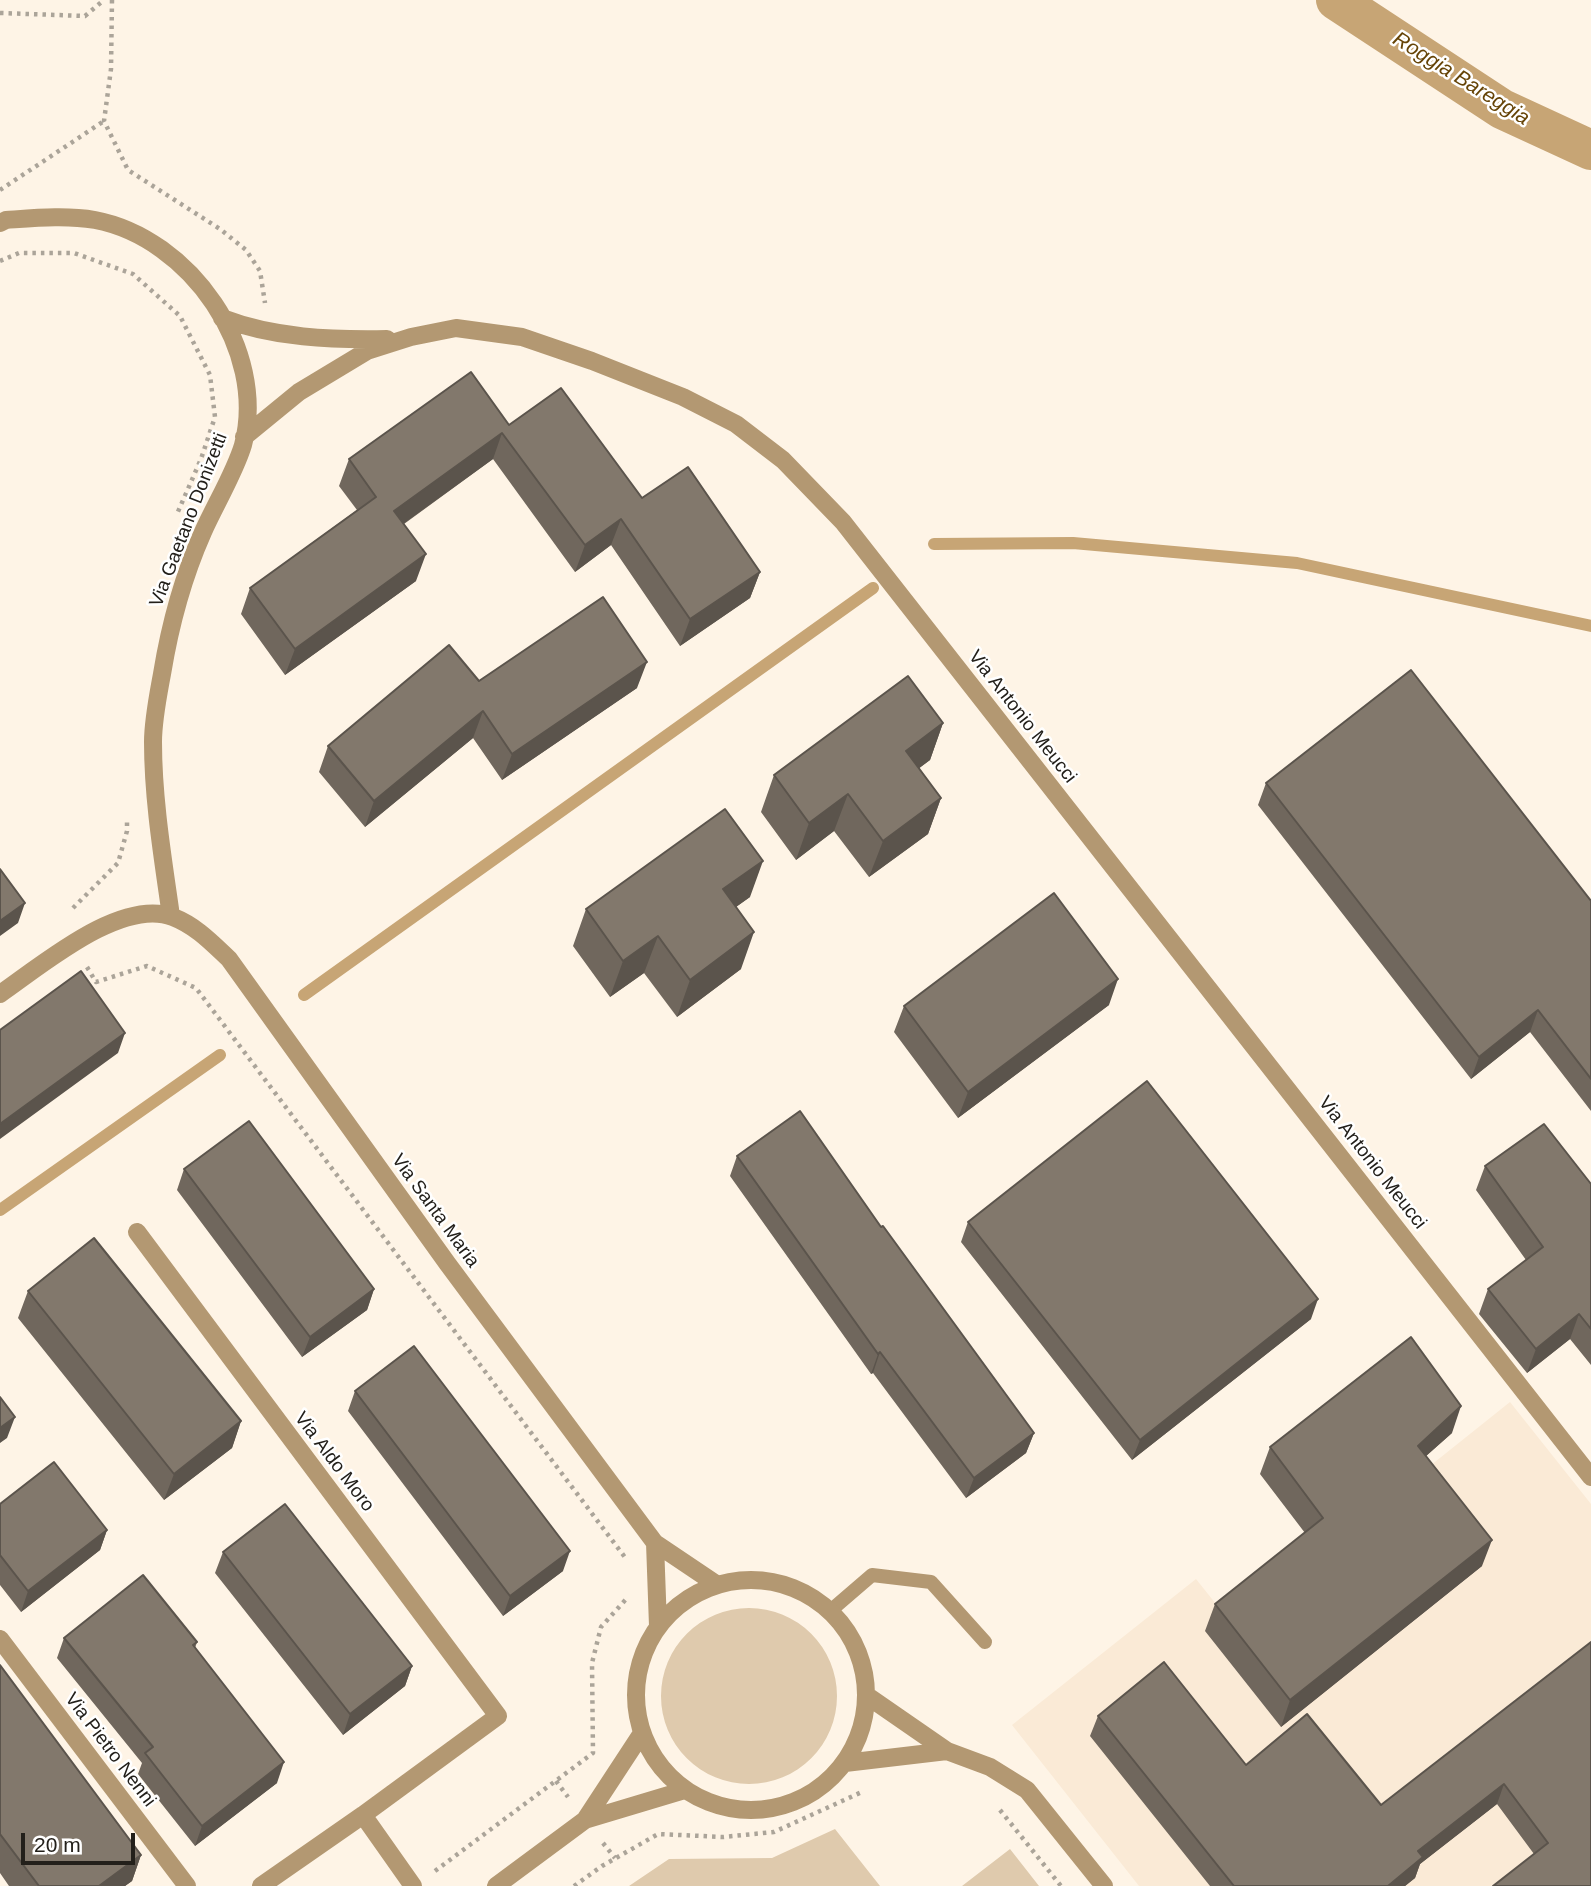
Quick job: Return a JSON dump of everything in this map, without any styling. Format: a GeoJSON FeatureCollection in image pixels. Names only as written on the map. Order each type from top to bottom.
{"type":"FeatureCollection","features":[{"type":"Feature","properties":{"kind":"street","name":"Via Gaetano Donizetti"},"geometry":{"type":"LineString","coordinates":[[0,223],[5,220],[66,217],[98,221],[141,236],[169,255],[194,278],[232,335],[240,357],[248,415],[242,447],[202,535],[178,597],[162,673],[153,740],[157,808],[171,916]]}},
{"type":"Feature","properties":{"kind":"street"},"geometry":{"type":"LineString","coordinates":[[222,318],[244,327],[278,334],[341,340],[404,339]]}},
{"type":"Feature","properties":{"kind":"street","name":"Via Antonio Meucci"},"geometry":{"type":"LineString","coordinates":[[244,437],[326,374],[367,351],[404,339],[456,328],[522,337],[592,360],[683,397],[736,424],[783,460],[843,522],[1591,1477]]}},
{"type":"Feature","properties":{"kind":"street"},"geometry":{"type":"LineString","coordinates":[[0,994],[73,944],[121,918],[147,913],[171,916]]}},
{"type":"Feature","properties":{"kind":"street","name":"Via Santa Maria"},"geometry":{"type":"LineString","coordinates":[[171,916],[201,931],[229,959],[447,1263],[655,1543],[716,1584]]}},
{"type":"Feature","properties":{"kind":"street","name":"Via Aldo Moro"},"geometry":{"type":"LineString","coordinates":[[137,1232],[498,1716],[363,1815]]}},
{"type":"Feature","properties":{"kind":"street"},"geometry":{"type":"LineString","coordinates":[[655,1543],[658,1626]]}},
{"type":"Feature","properties":{"kind":"street"},"geometry":{"type":"LineString","coordinates":[[752,1579],[787,1585],[819,1602],[829,1612],[844,1628],[861,1660],[866,1695],[860,1731],[845,1763],[820,1788],[788,1805],[753,1811],[718,1806],[685,1790],[659,1765],[642,1733],[635,1696],[641,1659],[658,1626],[684,1601],[716,1584],[752,1579]]}},
{"type":"Feature","properties":{"kind":"street","name":"Via Pietro Nenni"},"geometry":{"type":"LineString","coordinates":[[0,1639],[187,1886]]}},
{"type":"Feature","properties":{"kind":"street"},"geometry":{"type":"LineString","coordinates":[[866,1695],[947,1751],[990,1766],[1027,1790],[1104,1886]]}},
{"type":"Feature","properties":{"kind":"street"},"geometry":{"type":"LineString","coordinates":[[585,1820],[642,1733]]}},
{"type":"Feature","properties":{"kind":"street"},"geometry":{"type":"LineString","coordinates":[[845,1763],[947,1751]]}},
{"type":"Feature","properties":{"kind":"street"},"geometry":{"type":"LineString","coordinates":[[496,1886],[585,1820],[685,1790]]}},
{"type":"Feature","properties":{"kind":"street"},"geometry":{"type":"LineString","coordinates":[[261,1886],[363,1815],[419,1882]]}},
{"type":"Feature","properties":{"kind":"lane"},"geometry":{"type":"LineString","coordinates":[[829,1612],[872,1575],[931,1582],[985,1642]]}},
{"type":"Feature","properties":{"kind":"path"},"geometry":{"type":"LineString","coordinates":[[0,13],[85,16],[104,0]]}},
{"type":"Feature","properties":{"kind":"path"},"geometry":{"type":"LineString","coordinates":[[112,0],[111,69],[104,121],[128,170],[220,229],[246,250],[260,271],[265,307],[278,334]]}},
{"type":"Feature","properties":{"kind":"path"},"geometry":{"type":"LineString","coordinates":[[0,190],[104,121]]}},
{"type":"Feature","properties":{"kind":"path"},"geometry":{"type":"LineString","coordinates":[[0,261],[19,253],[74,253],[133,274],[180,316],[210,374],[215,416],[175,522]]}},
{"type":"Feature","properties":{"kind":"path"},"geometry":{"type":"LineString","coordinates":[[127,819],[127,831],[118,863],[74,907],[55,917],[96,982],[147,967],[196,988],[634,1570]]}},
{"type":"Feature","properties":{"kind":"path"},"geometry":{"type":"LineString","coordinates":[[419,1882],[593,1753],[592,1663],[601,1627],[634,1590]]}},
{"type":"Feature","properties":{"kind":"path"},"geometry":{"type":"LineString","coordinates":[[574,1886],[602,1866],[658,1834],[723,1837],[774,1832],[874,1787]]}},
{"type":"Feature","properties":{"kind":"path"},"geometry":{"type":"LineString","coordinates":[[992,1804],[1002,1811],[1062,1886]]}},
{"type":"Feature","properties":{"kind":"shaded area"},"geometry":{"type":"Polygon","coordinates":[[[1510,1402],[1591,1504],[1591,1886],[1139,1886],[1012,1725],[1196,1579],[1232,1624],[1510,1402]]]}},
{"type":"Feature","properties":{"kind":"shaded area"},"geometry":{"type":"Polygon","coordinates":[[[749,1608],[783,1614],[811,1634],[831,1662],[837,1696],[831,1730],[811,1758],[783,1778],[749,1784],[715,1778],[687,1758],[667,1730],[661,1696],[667,1662],[687,1634],[715,1614],[749,1608]]]}},
{"type":"Feature","properties":{"kind":"shaded area"},"geometry":{"type":"Polygon","coordinates":[[[835,1829],[880,1886],[629,1886],[669,1859],[772,1858],[835,1829]]]}},
{"type":"Feature","properties":{"kind":"shaded area"},"geometry":{"type":"Polygon","coordinates":[[[1010,1849],[1039,1886],[962,1886],[1010,1849]]]}},
{"type":"Feature","properties":{"kind":"building"},"geometry":{"type":"Polygon","coordinates":[[[471,372],[509,425],[561,388],[642,498],[688,467],[760,572],[690,619],[621,519],[585,545],[502,433],[394,511],[426,554],[295,649],[250,588],[376,497],[349,459],[471,372]]]}},
{"type":"Feature","properties":{"kind":"building"},"geometry":{"type":"Polygon","coordinates":[[[603,597],[647,662],[512,754],[483,711],[374,801],[328,746],[449,645],[479,681],[603,597]]]}},
{"type":"Feature","properties":{"kind":"building"},"geometry":{"type":"Polygon","coordinates":[[[1411,670],[1591,901],[1591,1079],[1538,1010],[1479,1057],[1266,783],[1411,670]]]}},
{"type":"Feature","properties":{"kind":"building"},"geometry":{"type":"Polygon","coordinates":[[[908,676],[943,723],[906,751],[941,798],[883,841],[848,794],[809,823],[774,775],[908,676]]]}},
{"type":"Feature","properties":{"kind":"building"},"geometry":{"type":"Polygon","coordinates":[[[725,809],[763,861],[723,889],[754,932],[690,980],[658,936],[623,961],[586,909],[725,809]]]}},
{"type":"Feature","properties":{"kind":"building"},"geometry":{"type":"Polygon","coordinates":[[[0,869],[25,903],[0,921],[0,869]]]}},
{"type":"Feature","properties":{"kind":"building"},"geometry":{"type":"Polygon","coordinates":[[[1054,893],[1118,979],[968,1092],[904,1006],[1054,893]]]}},
{"type":"Feature","properties":{"kind":"building"},"geometry":{"type":"Polygon","coordinates":[[[81,971],[125,1033],[0,1124],[0,1030],[81,971]]]}},
{"type":"Feature","properties":{"kind":"building"},"geometry":{"type":"Polygon","coordinates":[[[1147,1081],[1318,1299],[1140,1440],[968,1222],[1147,1081]]]}},
{"type":"Feature","properties":{"kind":"building"},"geometry":{"type":"Polygon","coordinates":[[[800,1111],[881,1227],[883,1226],[1034,1433],[974,1478],[880,1352],[878,1354],[737,1156],[800,1111]]]}},
{"type":"Feature","properties":{"kind":"building"},"geometry":{"type":"Polygon","coordinates":[[[249,1121],[374,1289],[310,1337],[184,1169],[249,1121]]]}},
{"type":"Feature","properties":{"kind":"building"},"geometry":{"type":"Polygon","coordinates":[[[1544,1124],[1591,1184],[1591,1329],[1579,1314],[1536,1349],[1488,1289],[1543,1247],[1485,1166],[1544,1124]]]}},
{"type":"Feature","properties":{"kind":"building"},"geometry":{"type":"Polygon","coordinates":[[[94,1238],[241,1421],[174,1474],[28,1291],[94,1238]]]}},
{"type":"Feature","properties":{"kind":"building"},"geometry":{"type":"Polygon","coordinates":[[[1411,1337],[1461,1406],[1418,1446],[1492,1540],[1290,1700],[1215,1604],[1323,1518],[1270,1447],[1411,1337]]]}},
{"type":"Feature","properties":{"kind":"building"},"geometry":{"type":"Polygon","coordinates":[[[414,1346],[570,1551],[510,1596],[355,1391],[414,1346]]]}},
{"type":"Feature","properties":{"kind":"building"},"geometry":{"type":"Polygon","coordinates":[[[0,1397],[15,1417],[0,1428],[0,1397]]]}},
{"type":"Feature","properties":{"kind":"building"},"geometry":{"type":"Polygon","coordinates":[[[54,1462],[107,1530],[28,1591],[0,1555],[0,1504],[54,1462]]]}},
{"type":"Feature","properties":{"kind":"building"},"geometry":{"type":"Polygon","coordinates":[[[285,1504],[412,1666],[350,1714],[223,1552],[285,1504]]]}},
{"type":"Feature","properties":{"kind":"building"},"geometry":{"type":"Polygon","coordinates":[[[143,1575],[197,1642],[193,1645],[284,1762],[202,1826],[145,1753],[153,1747],[64,1638],[143,1575]]]}},
{"type":"Feature","properties":{"kind":"building"},"geometry":{"type":"Polygon","coordinates":[[[1591,1642],[1591,1886],[1493,1886],[1548,1843],[1504,1784],[1418,1851],[1423,1857],[1388,1886],[1234,1886],[1098,1716],[1164,1662],[1246,1765],[1307,1714],[1381,1805],[1591,1642]]]}},
{"type":"Feature","properties":{"kind":"building"},"geometry":{"type":"Polygon","coordinates":[[[0,1665],[141,1855],[99,1886],[39,1886],[0,1834],[0,1665]]]}},
{"type":"Feature","properties":{"kind":"waterway","name":"Roggia Bareggia"},"geometry":{"type":"LineString","coordinates":[[1336,0],[1502,109],[1591,150]]}},
{"type":"Feature","properties":{"kind":"waterway"},"geometry":{"type":"LineString","coordinates":[[934,544],[1073,543],[1297,563],[1591,626]]}},
{"type":"Feature","properties":{"kind":"waterway"},"geometry":{"type":"LineString","coordinates":[[304,995],[873,588]]}},
{"type":"Feature","properties":{"kind":"waterway"},"geometry":{"type":"LineString","coordinates":[[0,1210],[220,1055]]}}]}
